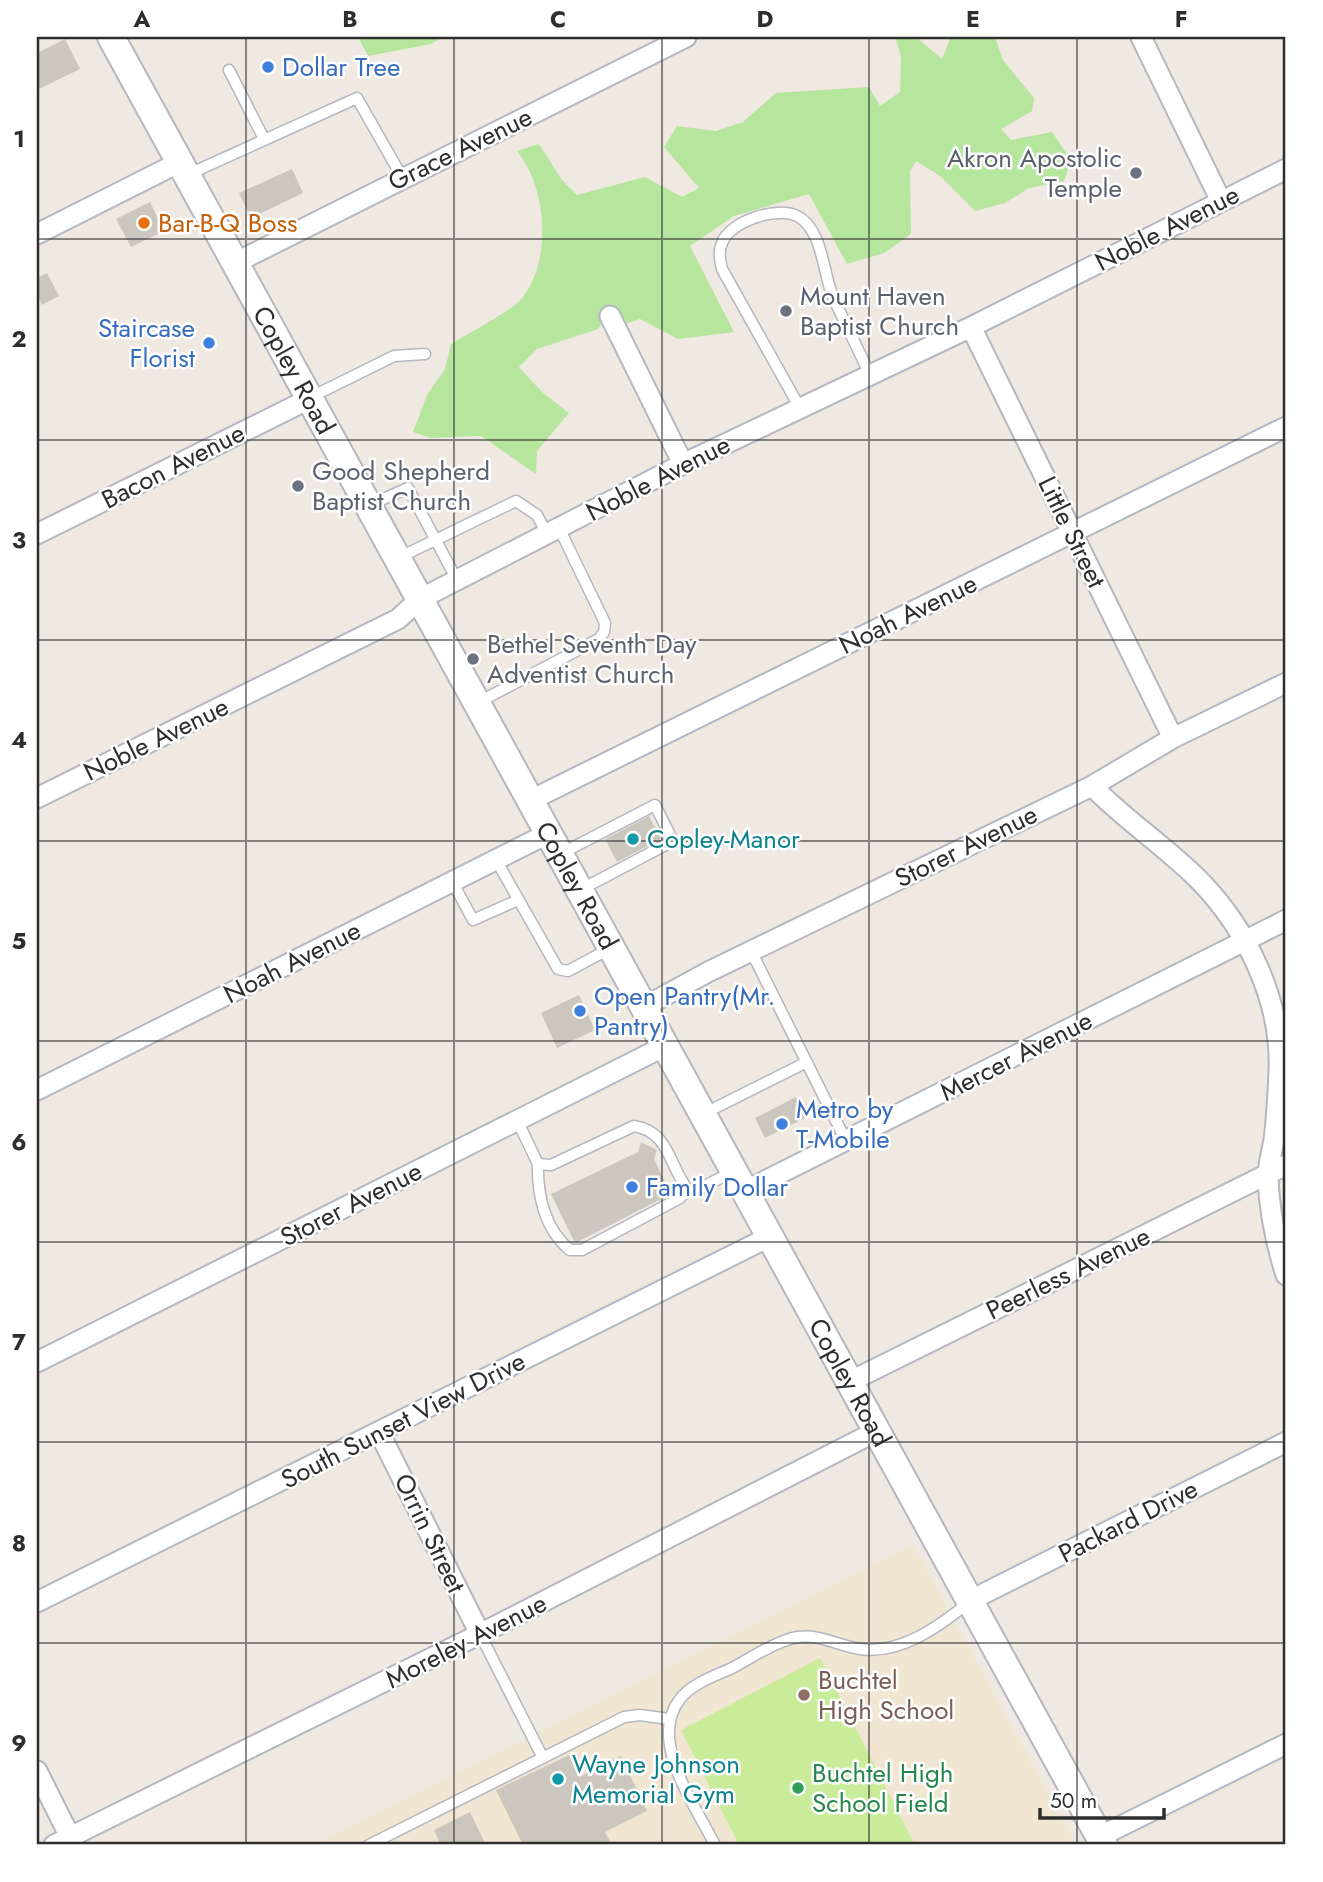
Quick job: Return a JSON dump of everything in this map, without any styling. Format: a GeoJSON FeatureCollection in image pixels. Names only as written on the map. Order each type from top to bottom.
{"type":"FeatureCollection","features":[{"type":"Feature","properties":{"kind":"main road","name":"Copley Road"},"geometry":{"type":"LineString","coordinates":[[111,37],[1101,1841]]}},
{"type":"Feature","properties":{"kind":"street","name":"Grace Avenue"},"geometry":{"type":"LineString","coordinates":[[235,263],[686,37]]}},
{"type":"Feature","properties":{"kind":"street"},"geometry":{"type":"LineString","coordinates":[[1141,37],[1221,201]]}},
{"type":"Feature","properties":{"kind":"street"},"geometry":{"type":"LineString","coordinates":[[37,234],[183,169]]}},
{"type":"Feature","properties":{"kind":"street","name":"Noble Avenue"},"geometry":{"type":"LineString","coordinates":[[37,798],[398,619],[420,599],[683,464],[971,327],[1286,169]]}},
{"type":"Feature","properties":{"kind":"street"},"geometry":{"type":"LineString","coordinates":[[610,316],[683,464]]}},
{"type":"Feature","properties":{"kind":"street","name":"Little Street"},"geometry":{"type":"LineString","coordinates":[[971,327],[1173,738]]}},
{"type":"Feature","properties":{"kind":"street","name":"Bacon Avenue"},"geometry":{"type":"LineString","coordinates":[[37,534],[309,398]]}},
{"type":"Feature","properties":{"kind":"street","name":"Noah Avenue"},"geometry":{"type":"LineString","coordinates":[[529,801],[1286,428]]}},
{"type":"Feature","properties":{"kind":"street","name":"Storer Avenue"},"geometry":{"type":"LineString","coordinates":[[644,1007],[751,951],[1092,786],[1173,738],[1286,683]]}},
{"type":"Feature","properties":{"kind":"street"},"geometry":{"type":"LineString","coordinates":[[1092,786],[1121,816],[1198,879],[1245,940],[1266,990],[1279,1056],[1274,1138],[1268,1174],[1275,1231],[1286,1275]]}},
{"type":"Feature","properties":{"kind":"street","name":"Noah Avenue"},"geometry":{"type":"LineString","coordinates":[[37,1090],[495,860],[553,844]]}},
{"type":"Feature","properties":{"kind":"street","name":"Mercer Avenue"},"geometry":{"type":"LineString","coordinates":[[740,1181],[846,1141],[1286,920]]}},
{"type":"Feature","properties":{"kind":"street","name":"Storer Avenue"},"geometry":{"type":"LineString","coordinates":[[37,1362],[665,1046]]}},
{"type":"Feature","properties":{"kind":"street","name":"Peerless Avenue"},"geometry":{"type":"LineString","coordinates":[[849,1382],[1286,1165]]}},
{"type":"Feature","properties":{"kind":"street","name":"South Sunset View Drive"},"geometry":{"type":"LineString","coordinates":[[37,1602],[769,1237]]}},
{"type":"Feature","properties":{"kind":"street","name":"Orrin Street"},"geometry":{"type":"LineString","coordinates":[[379,1432],[480,1634]]}},
{"type":"Feature","properties":{"kind":"street","name":"Moreley Avenue"},"geometry":{"type":"LineString","coordinates":[[66,1843],[875,1432]]}},
{"type":"Feature","properties":{"kind":"street","name":"Packard Drive"},"geometry":{"type":"LineString","coordinates":[[971,1600],[1286,1442]]}},
{"type":"Feature","properties":{"kind":"street"},"geometry":{"type":"LineString","coordinates":[[1101,1841],[1286,1744]]}},
{"type":"Feature","properties":{"kind":"street"},"geometry":{"type":"LineString","coordinates":[[37,1771],[66,1843]]}},
{"type":"Feature","properties":{"kind":"lane"},"geometry":{"type":"LineString","coordinates":[[229,70],[264,139]]}},
{"type":"Feature","properties":{"kind":"lane"},"geometry":{"type":"LineString","coordinates":[[183,169],[264,139],[357,98],[402,177]]}},
{"type":"Feature","properties":{"kind":"lane"},"geometry":{"type":"LineString","coordinates":[[800,408],[722,269],[719,257],[722,242],[731,232],[752,219],[784,213],[795,215],[805,222],[820,252],[830,288],[870,374]]}},
{"type":"Feature","properties":{"kind":"lane"},"geometry":{"type":"LineString","coordinates":[[309,398],[394,356],[425,354]]}},
{"type":"Feature","properties":{"kind":"lane"},"geometry":{"type":"LineString","coordinates":[[368,506],[408,488],[457,580]]}},
{"type":"Feature","properties":{"kind":"lane"},"geometry":{"type":"LineString","coordinates":[[397,558],[516,500],[537,514],[553,531],[604,623],[604,632],[598,639],[477,704]]}},
{"type":"Feature","properties":{"kind":"lane"},"geometry":{"type":"LineString","coordinates":[[553,844],[655,805],[673,841],[579,891]]}},
{"type":"Feature","properties":{"kind":"lane"},"geometry":{"type":"LineString","coordinates":[[495,860],[558,969],[568,971],[611,948]]}},
{"type":"Feature","properties":{"kind":"lane"},"geometry":{"type":"LineString","coordinates":[[452,881],[473,920],[518,900]]}},
{"type":"Feature","properties":{"kind":"lane"},"geometry":{"type":"LineString","coordinates":[[751,951],[846,1141]]}},
{"type":"Feature","properties":{"kind":"lane"},"geometry":{"type":"LineString","coordinates":[[702,1114],[807,1062]]}},
{"type":"Feature","properties":{"kind":"lane"},"geometry":{"type":"LineString","coordinates":[[517,1120],[538,1164],[538,1190],[544,1212],[560,1242],[570,1250],[582,1250],[680,1198],[688,1190],[740,1181]]}},
{"type":"Feature","properties":{"kind":"lane"},"geometry":{"type":"LineString","coordinates":[[538,1164],[551,1165],[634,1126],[648,1128],[660,1138],[688,1190]]}},
{"type":"Feature","properties":{"kind":"lane"},"geometry":{"type":"LineString","coordinates":[[713,1844],[669,1744],[669,1719],[681,1697],[703,1682],[784,1642],[810,1637],[858,1649],[877,1650],[901,1645],[946,1621],[971,1600]]}},
{"type":"Feature","properties":{"kind":"lane"},"geometry":{"type":"LineString","coordinates":[[480,1634],[543,1758]]}},
{"type":"Feature","properties":{"kind":"lane"},"geometry":{"type":"LineString","coordinates":[[369,1845],[624,1717],[639,1715],[669,1719]]}},
{"type":"Feature","properties":{"kind":"shaded area","name":"Buchtel High School"},"geometry":{"type":"Polygon","coordinates":[[[913,1545],[1076,1845],[314,1845],[913,1545]]]}},
{"type":"Feature","properties":{"kind":"green space"},"geometry":{"type":"Polygon","coordinates":[[[358,37],[443,37],[431,44],[368,56],[358,37]]]}},
{"type":"Feature","properties":{"kind":"green space"},"geometry":{"type":"Polygon","coordinates":[[[895,37],[916,37],[942,59],[951,37],[995,37],[1003,60],[1034,98],[1032,111],[1001,129],[1011,140],[1052,132],[1071,160],[1064,181],[1029,188],[1005,203],[975,211],[940,176],[916,161],[910,171],[911,234],[884,253],[847,264],[809,194],[734,216],[690,246],[734,332],[678,339],[640,319],[625,324],[613,305],[598,329],[537,349],[519,367],[542,392],[569,413],[537,451],[536,474],[481,436],[431,438],[413,432],[427,395],[445,369],[451,344],[518,302],[532,281],[539,263],[542,244],[540,203],[535,184],[517,151],[539,144],[562,180],[577,195],[645,177],[682,197],[699,188],[664,147],[677,126],[716,131],[743,122],[776,93],[869,87],[880,106],[900,92],[901,56],[895,37]]]}},
{"type":"Feature","properties":{"kind":"green space","name":"Buchtel High School Field"},"geometry":{"type":"Polygon","coordinates":[[[820,1658],[915,1845],[739,1845],[681,1730],[820,1658]]]}},
{"type":"Feature","properties":{"kind":"building"},"geometry":{"type":"Polygon","coordinates":[[[65,39],[80,69],[37,90],[37,53],[65,39]]]}},
{"type":"Feature","properties":{"kind":"building"},"geometry":{"type":"Polygon","coordinates":[[[292,169],[303,193],[251,218],[239,193],[292,169]]]}},
{"type":"Feature","properties":{"kind":"building"},"geometry":{"type":"Polygon","coordinates":[[[150,202],[164,231],[131,247],[116,219],[150,202]]]}},
{"type":"Feature","properties":{"kind":"building"},"geometry":{"type":"Polygon","coordinates":[[[47,273],[59,296],[42,305],[37,294],[37,278],[47,273]]]}},
{"type":"Feature","properties":{"kind":"building","name":"Copley-Manor"},"geometry":{"type":"Polygon","coordinates":[[[649,816],[661,839],[617,862],[605,839],[649,816]]]}},
{"type":"Feature","properties":{"kind":"building"},"geometry":{"type":"Polygon","coordinates":[[[579,995],[595,1030],[557,1048],[541,1013],[579,995]]]}},
{"type":"Feature","properties":{"kind":"building"},"geometry":{"type":"Polygon","coordinates":[[[796,1097],[807,1117],[765,1138],[755,1118],[796,1097]]]}},
{"type":"Feature","properties":{"kind":"building"},"geometry":{"type":"Polygon","coordinates":[[[641,1142],[657,1150],[654,1159],[671,1194],[575,1243],[551,1194],[638,1152],[641,1142]]]}},
{"type":"Feature","properties":{"kind":"building"},"geometry":{"type":"Polygon","coordinates":[[[569,1755],[579,1777],[621,1756],[647,1811],[605,1832],[612,1845],[523,1845],[496,1790],[569,1755]]]}},
{"type":"Feature","properties":{"kind":"building"},"geometry":{"type":"Polygon","coordinates":[[[470,1812],[486,1845],[441,1845],[434,1830],[470,1812]]]}},
{"type":"Feature","properties":{"kind":"place","name":"Dollar Tree"},"geometry":{"type":"Point","coordinates":[268,67]}},
{"type":"Feature","properties":{"kind":"place","name":"Akron Apostolic Temple"},"geometry":{"type":"Point","coordinates":[1136,173]}},
{"type":"Feature","properties":{"kind":"place","name":"Bar-B-Q Boss"},"geometry":{"type":"Point","coordinates":[144,223]}},
{"type":"Feature","properties":{"kind":"place","name":"Mount Haven Baptist Church"},"geometry":{"type":"Point","coordinates":[786,311]}},
{"type":"Feature","properties":{"kind":"place","name":"Staircase Florist"},"geometry":{"type":"Point","coordinates":[209,343]}},
{"type":"Feature","properties":{"kind":"place","name":"Good Shepherd Baptist Church"},"geometry":{"type":"Point","coordinates":[298,486]}},
{"type":"Feature","properties":{"kind":"place","name":"Bethel Seventh Day Adventist Church"},"geometry":{"type":"Point","coordinates":[473,659]}},
{"type":"Feature","properties":{"kind":"place","name":"Copley-Manor"},"geometry":{"type":"Point","coordinates":[633,839]}},
{"type":"Feature","properties":{"kind":"place","name":"Open Pantry(Mr. Pantry)"},"geometry":{"type":"Point","coordinates":[580,1011]}},
{"type":"Feature","properties":{"kind":"place","name":"Metro by T-Mobile"},"geometry":{"type":"Point","coordinates":[782,1124]}},
{"type":"Feature","properties":{"kind":"place","name":"Family Dollar"},"geometry":{"type":"Point","coordinates":[632,1187]}},
{"type":"Feature","properties":{"kind":"place","name":"Buchtel High School"},"geometry":{"type":"Point","coordinates":[804,1695]}},
{"type":"Feature","properties":{"kind":"place","name":"Wayne Johnson Memorial Gym"},"geometry":{"type":"Point","coordinates":[558,1779]}},
{"type":"Feature","properties":{"kind":"place","name":"Buchtel High School Field"},"geometry":{"type":"Point","coordinates":[798,1788]}}]}
